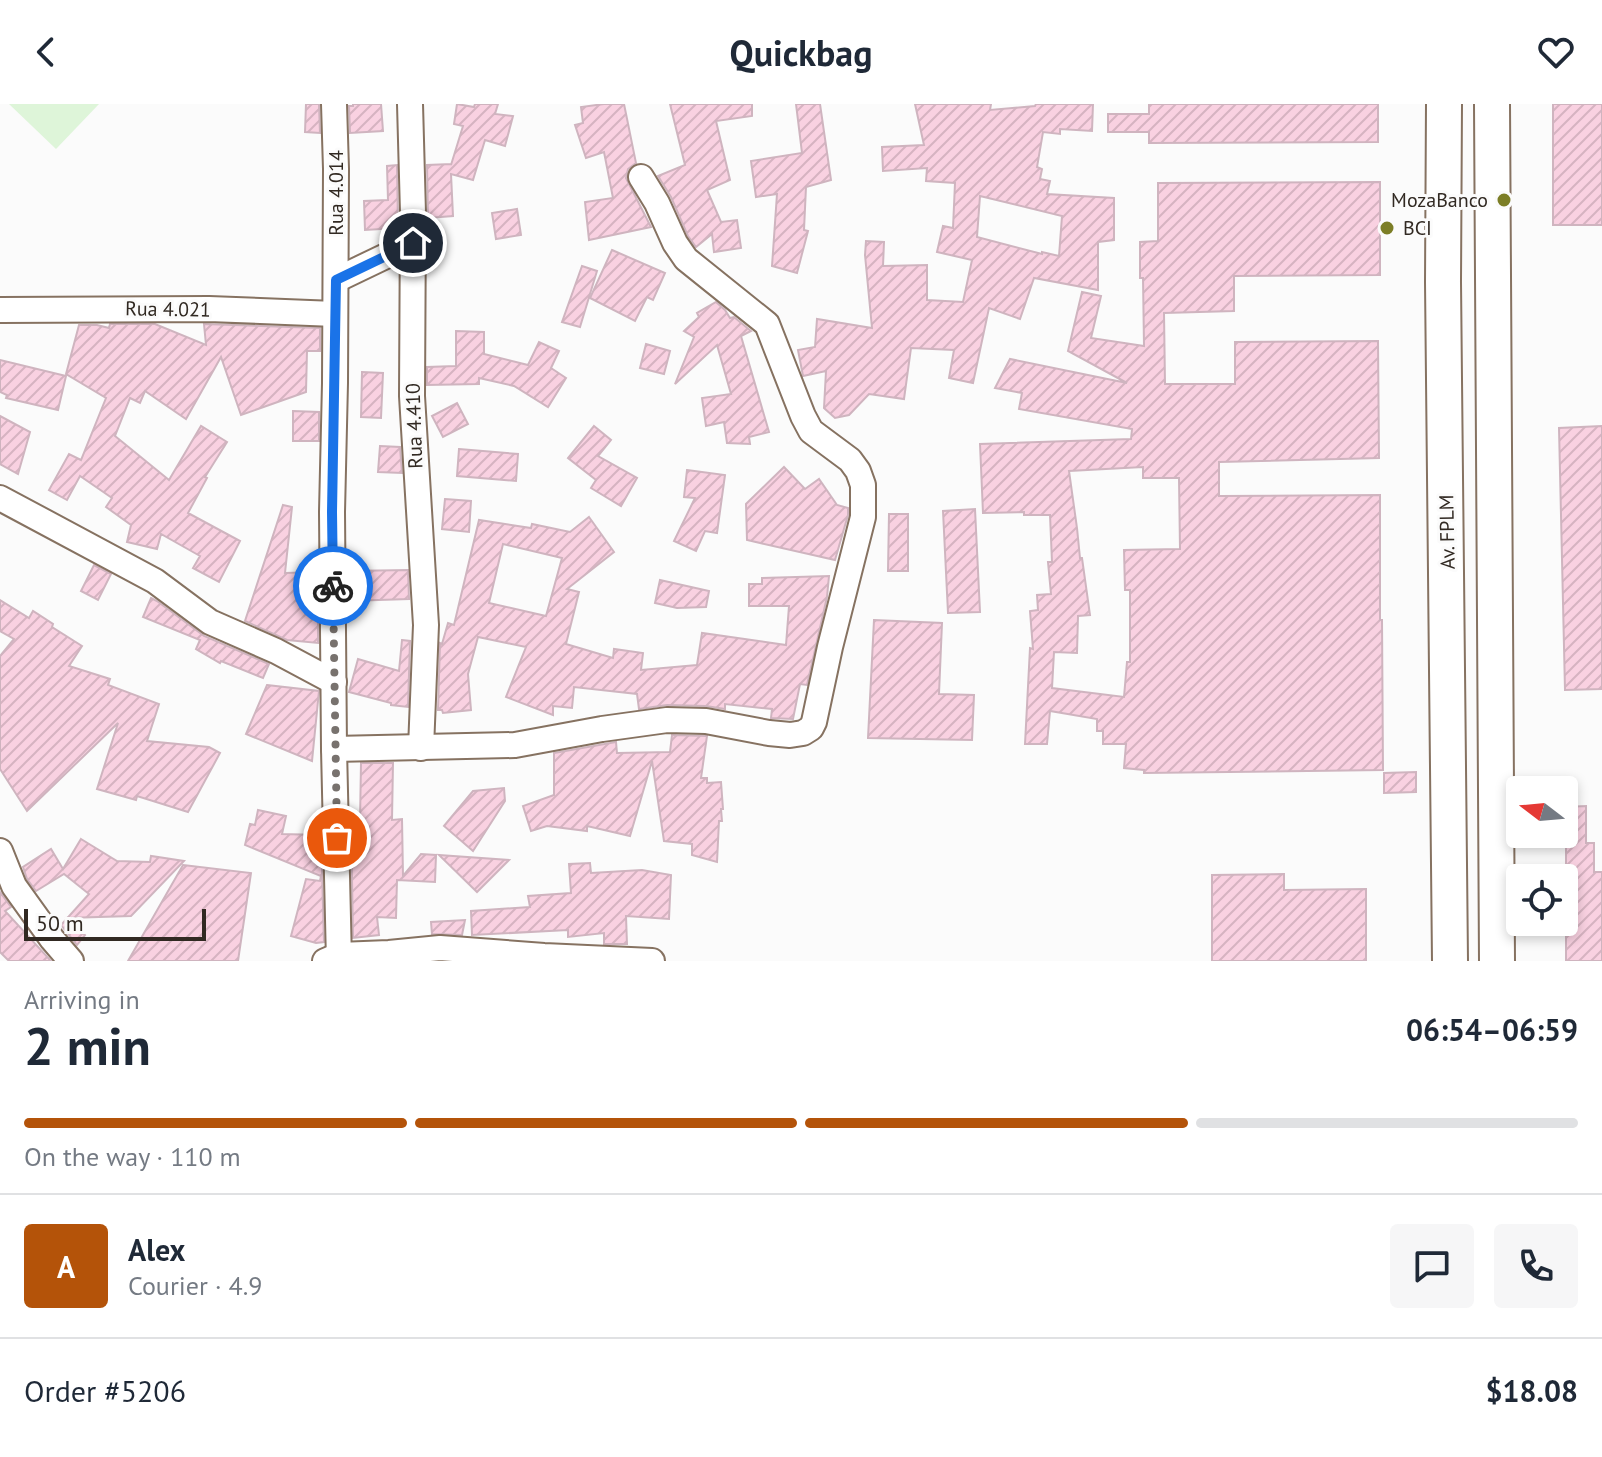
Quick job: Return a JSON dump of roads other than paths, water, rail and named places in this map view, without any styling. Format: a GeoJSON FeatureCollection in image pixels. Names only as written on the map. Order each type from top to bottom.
{"type":"FeatureCollection","features":[{"type":"Feature","properties":{"kind":"main road","name":"Av. FPLM"},"geometry":{"type":"LineString","coordinates":[[1444,104],[1450,961]]}},
{"type":"Feature","properties":{"kind":"main road"},"geometry":{"type":"LineString","coordinates":[[1492,104],[1497,961]]}},
{"type":"Feature","properties":{"kind":"main road"},"geometry":{"type":"LineString","coordinates":[[1445,366],[1493,363]]}},
{"type":"Feature","properties":{"kind":"street","name":"Rua 4.014"},"geometry":{"type":"LineString","coordinates":[[334,104],[334,959]]}},
{"type":"Feature","properties":{"kind":"street","name":"Rua 4.410"},"geometry":{"type":"LineString","coordinates":[[410,104],[412,396],[426,625],[421,748]]}},
{"type":"Feature","properties":{"kind":"street"},"geometry":{"type":"LineString","coordinates":[[334,749],[515,745],[667,720],[706,721],[790,735],[811,728],[863,517],[863,485],[850,460],[811,431],[767,324],[686,259],[641,177]]}},
{"type":"Feature","properties":{"kind":"street"},"geometry":{"type":"LineString","coordinates":[[336,280],[413,243]]}},
{"type":"Feature","properties":{"kind":"street","name":"Rua 4.021"},"geometry":{"type":"LineString","coordinates":[[0,310],[193,309],[335,314]]}},
{"type":"Feature","properties":{"kind":"street"},"geometry":{"type":"LineString","coordinates":[[0,498],[155,581],[210,622],[276,651],[334,682]]}},
{"type":"Feature","properties":{"kind":"street"},"geometry":{"type":"LineString","coordinates":[[0,851],[14,886],[71,961]]}},
{"type":"Feature","properties":{"kind":"street"},"geometry":{"type":"LineString","coordinates":[[334,959],[440,948],[652,961]]}},
{"type":"Feature","properties":{"kind":"place","name":"MozaBanco"},"geometry":{"type":"Point","coordinates":[1504,200]}},
{"type":"Feature","properties":{"kind":"place","name":"BCI"},"geometry":{"type":"Point","coordinates":[1387,228]}}]}
